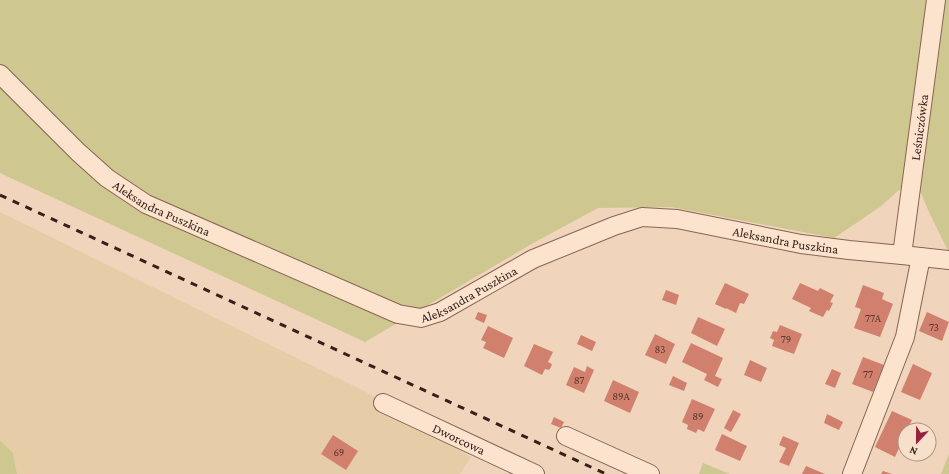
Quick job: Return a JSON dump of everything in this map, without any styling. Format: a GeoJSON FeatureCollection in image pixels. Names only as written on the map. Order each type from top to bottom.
{"type":"FeatureCollection","features":[{"type":"Feature","properties":{"kind":"street","name":"Leśniczówka"},"geometry":{"type":"LineString","coordinates":[[902,255],[936,0]]}},
{"type":"Feature","properties":{"kind":"street","name":"Aleksandra Puszkina"},"geometry":{"type":"LineString","coordinates":[[0,74],[78,152],[107,178],[146,204],[398,314],[421,318],[440,312],[533,260],[614,226],[642,217],[678,219],[802,244],[949,260]]}},
{"type":"Feature","properties":{"kind":"street"},"geometry":{"type":"LineString","coordinates":[[852,474],[905,337],[921,257]]}},
{"type":"Feature","properties":{"kind":"street","name":"Dworcowa"},"geometry":{"type":"LineString","coordinates":[[383,403],[535,474]]}},
{"type":"Feature","properties":{"kind":"street"},"geometry":{"type":"LineString","coordinates":[[566,436],[650,474]]}},
{"type":"Feature","properties":{"kind":"shaded area"},"geometry":{"type":"Polygon","coordinates":[[[0,0],[949,0],[949,253],[921,193],[899,190],[880,207],[834,238],[671,207],[598,208],[535,242],[365,342],[0,173],[0,0]]]}},
{"type":"Feature","properties":{"kind":"shaded area"},"geometry":{"type":"Polygon","coordinates":[[[0,212],[366,392],[471,457],[460,474],[17,474],[13,453],[0,440],[0,212]]]}},
{"type":"Feature","properties":{"kind":"shaded area"},"geometry":{"type":"Polygon","coordinates":[[[0,440],[13,453],[17,474],[0,474],[0,440]]]}},
{"type":"Feature","properties":{"kind":"shaded area"},"geometry":{"type":"Polygon","coordinates":[[[949,454],[949,474],[941,474],[949,454]]]}},
{"type":"Feature","properties":{"kind":"shaded area"},"geometry":{"type":"Polygon","coordinates":[[[703,463],[730,474],[699,474],[703,463]]]}},
{"type":"Feature","properties":{"kind":"building"},"geometry":{"type":"Polygon","coordinates":[[[725,283],[749,294],[744,304],[740,303],[736,313],[715,304],[725,283]]]}},
{"type":"Feature","properties":{"kind":"building"},"geometry":{"type":"Polygon","coordinates":[[[800,283],[818,291],[820,288],[834,295],[830,302],[833,303],[829,311],[827,310],[823,317],[809,311],[811,308],[792,299],[800,283]]]}},
{"type":"Feature","properties":{"kind":"building"},"geometry":{"type":"Polygon","coordinates":[[[863,285],[884,293],[882,299],[893,304],[880,337],[854,328],[861,309],[855,307],[863,285]]]}},
{"type":"Feature","properties":{"kind":"building"},"geometry":{"type":"Polygon","coordinates":[[[666,290],[679,295],[676,305],[662,300],[666,290]]]}},
{"type":"Feature","properties":{"kind":"building"},"geometry":{"type":"Polygon","coordinates":[[[478,312],[487,315],[484,323],[475,319],[478,312]]]}},
{"type":"Feature","properties":{"kind":"building"},"geometry":{"type":"Polygon","coordinates":[[[927,312],[949,322],[942,341],[919,331],[927,312]]]}},
{"type":"Feature","properties":{"kind":"building"},"geometry":{"type":"Polygon","coordinates":[[[698,317],[725,329],[717,346],[691,333],[698,317]]]}},
{"type":"Feature","properties":{"kind":"building"},"geometry":{"type":"Polygon","coordinates":[[[780,325],[802,334],[794,354],[772,346],[774,340],[770,338],[773,331],[777,332],[780,325]]]}},
{"type":"Feature","properties":{"kind":"building"},"geometry":{"type":"Polygon","coordinates":[[[488,326],[513,338],[504,358],[483,348],[486,342],[481,340],[488,326]]]}},
{"type":"Feature","properties":{"kind":"building"},"geometry":{"type":"Polygon","coordinates":[[[655,334],[675,344],[666,364],[645,355],[655,334]]]}},
{"type":"Feature","properties":{"kind":"building"},"geometry":{"type":"Polygon","coordinates":[[[581,335],[596,342],[592,351],[577,344],[581,335]]]}},
{"type":"Feature","properties":{"kind":"building"},"geometry":{"type":"Polygon","coordinates":[[[691,343],[723,358],[715,376],[722,379],[718,387],[704,380],[707,374],[682,362],[691,343]]]}},
{"type":"Feature","properties":{"kind":"building"},"geometry":{"type":"Polygon","coordinates":[[[534,344],[553,352],[548,362],[552,364],[551,367],[549,370],[545,369],[542,375],[524,366],[534,344]]]}},
{"type":"Feature","properties":{"kind":"building"},"geometry":{"type":"Polygon","coordinates":[[[863,357],[884,365],[873,392],[852,384],[863,357]]]}},
{"type":"Feature","properties":{"kind":"building"},"geometry":{"type":"Polygon","coordinates":[[[750,360],[767,368],[761,382],[744,375],[750,360]]]}},
{"type":"Feature","properties":{"kind":"building"},"geometry":{"type":"Polygon","coordinates":[[[913,364],[932,373],[920,400],[901,392],[913,364]]]}},
{"type":"Feature","properties":{"kind":"building"},"geometry":{"type":"Polygon","coordinates":[[[587,366],[594,370],[584,393],[566,385],[574,367],[585,372],[587,366]]]}},
{"type":"Feature","properties":{"kind":"building"},"geometry":{"type":"Polygon","coordinates":[[[832,369],[841,373],[835,388],[825,384],[832,369]]]}},
{"type":"Feature","properties":{"kind":"building"},"geometry":{"type":"Polygon","coordinates":[[[673,376],[687,383],[684,391],[669,385],[673,376]]]}},
{"type":"Feature","properties":{"kind":"building"},"geometry":{"type":"Polygon","coordinates":[[[613,380],[639,392],[630,413],[604,401],[613,380]]]}},
{"type":"Feature","properties":{"kind":"building"},"geometry":{"type":"Polygon","coordinates":[[[692,399],[715,409],[704,432],[698,429],[696,433],[687,429],[688,425],[682,422],[692,399]]]}},
{"type":"Feature","properties":{"kind":"building"},"geometry":{"type":"Polygon","coordinates":[[[733,410],[741,414],[731,432],[724,428],[733,410]]]}},
{"type":"Feature","properties":{"kind":"building"},"geometry":{"type":"Polygon","coordinates":[[[892,411],[912,420],[911,422],[897,422],[897,453],[895,457],[875,447],[892,411]]]}},
{"type":"Feature","properties":{"kind":"building"},"geometry":{"type":"Polygon","coordinates":[[[827,414],[843,422],[839,430],[824,423],[827,414]]]}},
{"type":"Feature","properties":{"kind":"building"},"geometry":{"type":"Polygon","coordinates":[[[554,417],[564,422],[561,428],[551,424],[554,417]]]}},
{"type":"Feature","properties":{"kind":"building"},"geometry":{"type":"Polygon","coordinates":[[[722,434],[747,446],[740,461],[715,450],[722,434]]]}},
{"type":"Feature","properties":{"kind":"building"},"geometry":{"type":"Polygon","coordinates":[[[333,435],[358,451],[346,470],[321,454],[333,435]]]}},
{"type":"Feature","properties":{"kind":"building"},"geometry":{"type":"Polygon","coordinates":[[[783,436],[799,443],[789,466],[779,462],[786,448],[779,445],[783,436]]]}},
{"type":"Feature","properties":{"kind":"building"},"geometry":{"type":"Polygon","coordinates":[[[806,466],[825,474],[802,474],[806,466]]]}},
{"type":"Feature","properties":{"kind":"building"},"geometry":{"type":"Polygon","coordinates":[[[883,471],[892,474],[881,474],[883,471]]]}},
{"type":"Feature","properties":{"kind":"railway"},"geometry":{"type":"LineString","coordinates":[[0,195],[606,474]]}}]}
